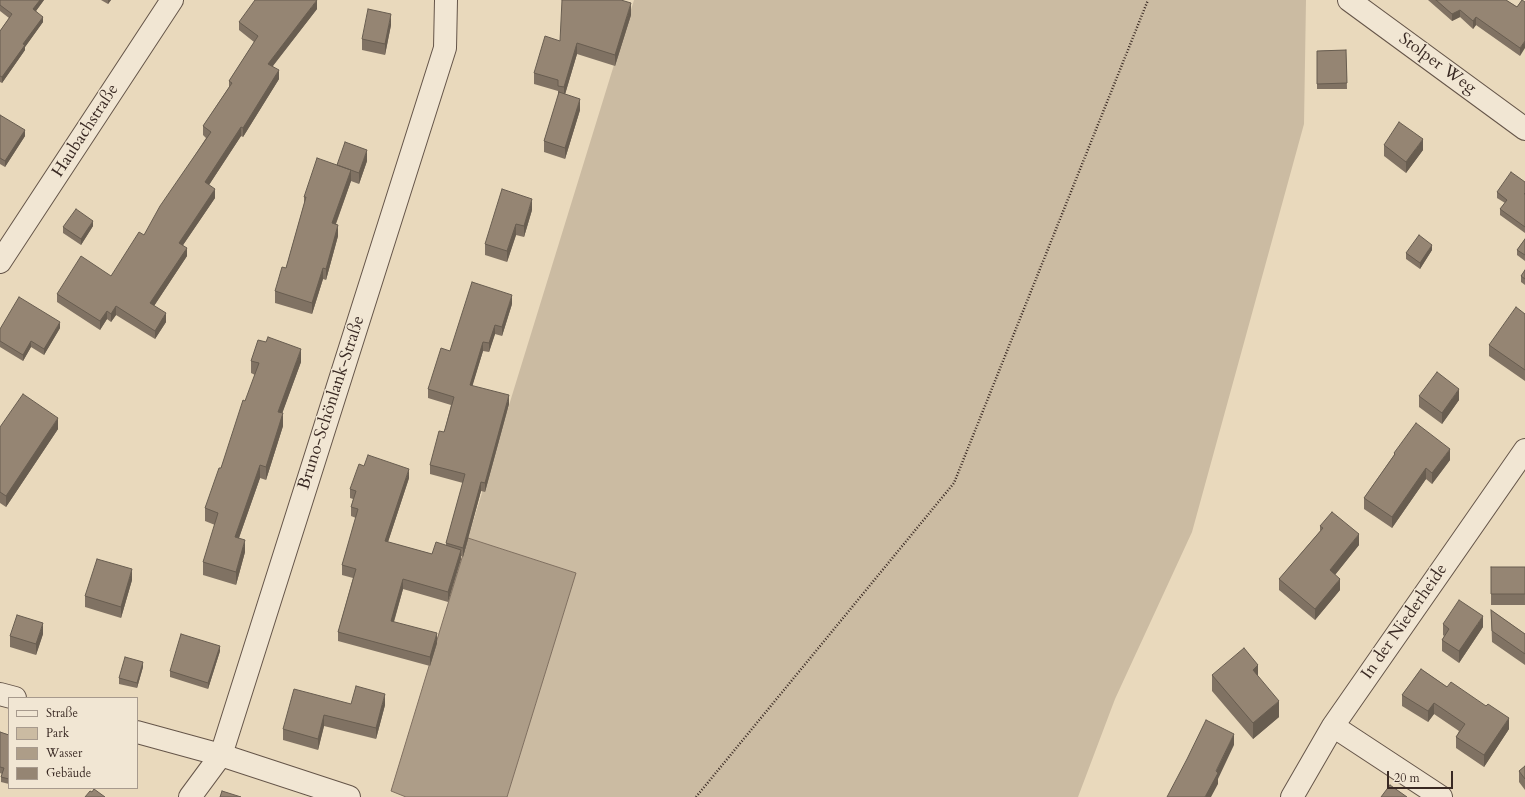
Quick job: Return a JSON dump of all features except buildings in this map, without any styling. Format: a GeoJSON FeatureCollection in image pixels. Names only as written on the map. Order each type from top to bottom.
{"type":"FeatureCollection","features":[{"type":"Feature","properties":{"kind":"street","name":"Haubachstraße"},"geometry":{"type":"LineString","coordinates":[[0,262],[172,0]]}},
{"type":"Feature","properties":{"kind":"street","name":"Bruno-Schönlank-Straße"},"geometry":{"type":"LineString","coordinates":[[190,797],[221,754],[445,48],[446,0]]}},
{"type":"Feature","properties":{"kind":"street","name":"Stolper Weg"},"geometry":{"type":"LineString","coordinates":[[1349,0],[1525,129]]}},
{"type":"Feature","properties":{"kind":"street","name":"In der Niederheide"},"geometry":{"type":"LineString","coordinates":[[1292,797],[1333,726],[1525,450]]}},
{"type":"Feature","properties":{"kind":"street"},"geometry":{"type":"LineString","coordinates":[[0,694],[11,697]]}},
{"type":"Feature","properties":{"kind":"street"},"geometry":{"type":"LineString","coordinates":[[1333,726],[1441,797]]}},
{"type":"Feature","properties":{"kind":"street"},"geometry":{"type":"LineString","coordinates":[[138,732],[221,754],[349,797]]}},
{"type":"Feature","properties":{"kind":"path"},"geometry":{"type":"LineString","coordinates":[[696,797],[954,483],[1148,0]]}},
{"type":"Feature","properties":{"kind":"green space"},"geometry":{"type":"Polygon","coordinates":[[[634,0],[1306,0],[1304,124],[1192,532],[1115,699],[1078,797],[507,797],[576,573],[468,538],[634,0]]]}},
{"type":"Feature","properties":{"kind":"water"},"geometry":{"type":"Polygon","coordinates":[[[468,538],[576,573],[507,797],[406,797],[391,791],[468,538]]]}}]}
